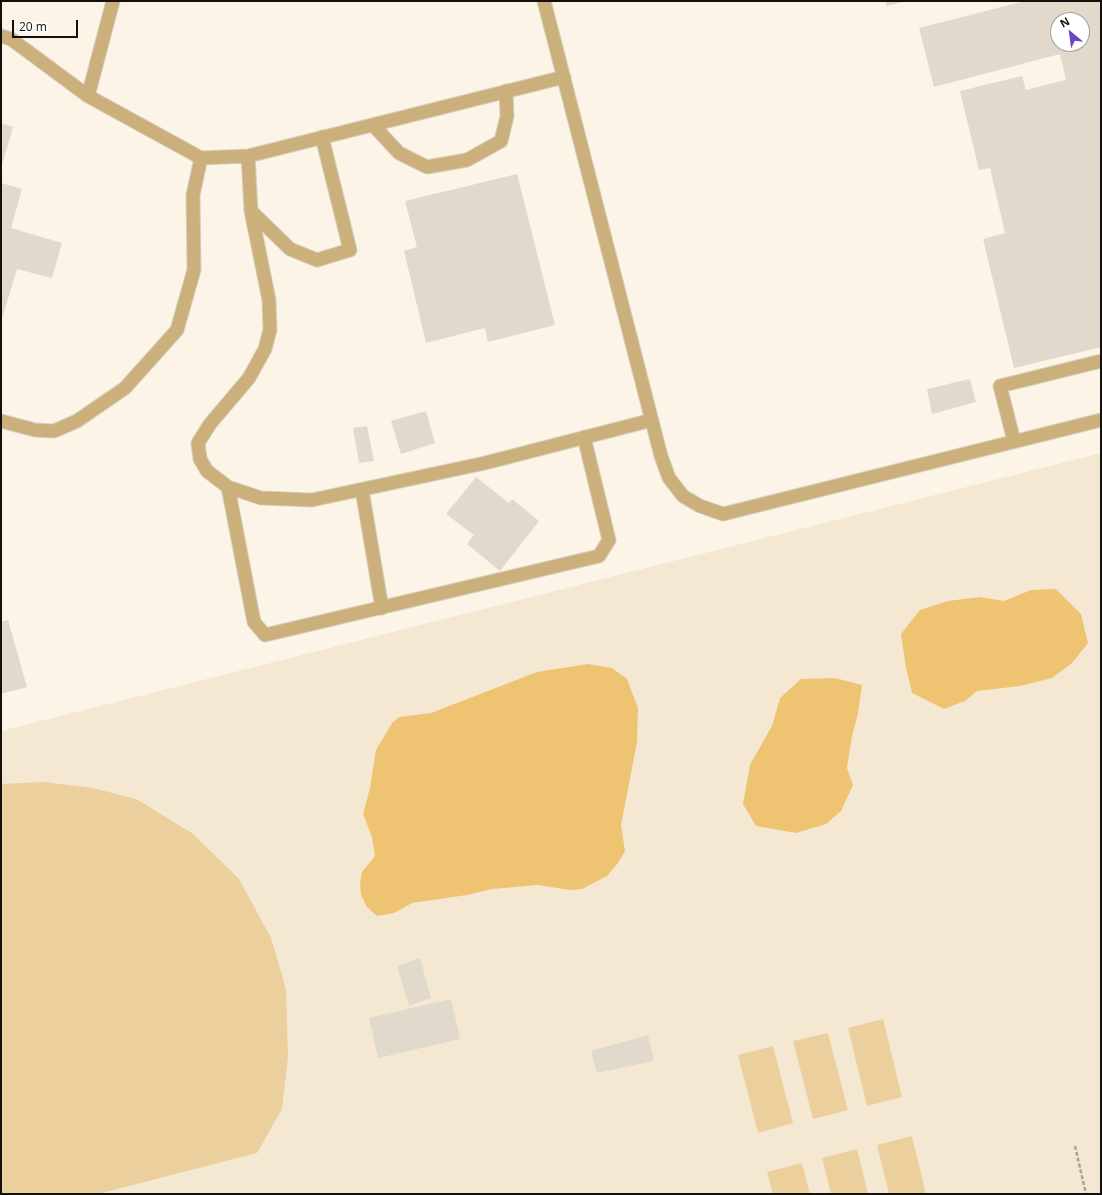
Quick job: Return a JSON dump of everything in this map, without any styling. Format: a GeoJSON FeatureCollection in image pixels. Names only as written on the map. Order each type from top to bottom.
{"type":"FeatureCollection","features":[{"type":"Feature","properties":{"kind":"lane"},"geometry":{"type":"LineString","coordinates":[[88,96],[113,1]]}},
{"type":"Feature","properties":{"kind":"lane"},"geometry":{"type":"LineString","coordinates":[[544,1],[661,456],[669,478],[683,496],[700,506],[723,514],[1101,420]]}},
{"type":"Feature","properties":{"kind":"lane"},"geometry":{"type":"LineString","coordinates":[[1,36],[11,39],[88,96],[201,158],[248,156],[564,77]]}},
{"type":"Feature","properties":{"kind":"lane"},"geometry":{"type":"LineString","coordinates":[[373,125],[399,153],[427,167],[468,160],[501,141],[507,116],[506,91]]}},
{"type":"Feature","properties":{"kind":"lane"},"geometry":{"type":"LineString","coordinates":[[251,211],[290,249],[317,260],[350,250],[322,137]]}},
{"type":"Feature","properties":{"kind":"lane"},"geometry":{"type":"LineString","coordinates":[[248,156],[251,211],[269,300],[270,330],[265,349],[249,378],[210,424],[198,443],[200,459],[207,471],[228,487],[261,498],[312,500],[485,463],[652,420]]}},
{"type":"Feature","properties":{"kind":"lane"},"geometry":{"type":"LineString","coordinates":[[1,421],[35,430],[54,431],[77,421],[125,388],[177,330],[194,270],[193,195],[201,158]]}},
{"type":"Feature","properties":{"kind":"lane"},"geometry":{"type":"LineString","coordinates":[[1014,441],[1000,386],[1101,361]]}},
{"type":"Feature","properties":{"kind":"lane"},"geometry":{"type":"LineString","coordinates":[[228,487],[254,622],[265,635],[599,556],[609,540],[584,437]]}},
{"type":"Feature","properties":{"kind":"lane"},"geometry":{"type":"LineString","coordinates":[[362,490],[382,608]]}},
{"type":"Feature","properties":{"kind":"path"},"geometry":{"type":"LineString","coordinates":[[1074,1146],[1086,1194]]}},
{"type":"Feature","properties":{"kind":"shaded area"},"geometry":{"type":"Polygon","coordinates":[[[1101,453],[1101,1194],[1,1194],[1,731],[1101,453]]]}},
{"type":"Feature","properties":{"kind":"shaded area"},"geometry":{"type":"Polygon","coordinates":[[[1056,589],[1081,614],[1088,643],[1072,663],[1052,678],[1020,686],[977,691],[965,701],[944,709],[912,693],[906,668],[901,634],[920,610],[948,601],[980,597],[1004,601],[1031,590],[1056,589]]]}},
{"type":"Feature","properties":{"kind":"shaded area"},"geometry":{"type":"Polygon","coordinates":[[[588,664],[612,668],[627,679],[638,708],[637,742],[621,825],[625,851],[618,863],[607,876],[582,889],[570,890],[538,885],[492,889],[467,895],[412,903],[394,913],[377,916],[367,907],[361,895],[360,883],[362,872],[375,856],[372,837],[363,814],[370,788],[376,750],[392,723],[399,717],[431,713],[537,672],[588,664]]]}},
{"type":"Feature","properties":{"kind":"shaded area"},"geometry":{"type":"Polygon","coordinates":[[[835,678],[862,685],[847,768],[853,785],[841,811],[826,824],[796,833],[756,826],[743,804],[750,765],[772,726],[780,698],[801,679],[835,678]]]}},
{"type":"Feature","properties":{"kind":"shaded area"},"geometry":{"type":"Polygon","coordinates":[[[44,782],[93,788],[136,799],[192,833],[239,879],[271,938],[286,989],[288,1056],[282,1109],[257,1153],[98,1194],[1,1194],[1,784],[44,782]]]}},
{"type":"Feature","properties":{"kind":"shaded area"},"geometry":{"type":"Polygon","coordinates":[[[883,1019],[902,1097],[867,1106],[848,1028],[883,1019]]]}},
{"type":"Feature","properties":{"kind":"shaded area"},"geometry":{"type":"Polygon","coordinates":[[[828,1033],[848,1110],[813,1119],[793,1041],[828,1033]]]}},
{"type":"Feature","properties":{"kind":"shaded area"},"geometry":{"type":"Polygon","coordinates":[[[773,1046],[793,1123],[758,1133],[738,1055],[773,1046]]]}},
{"type":"Feature","properties":{"kind":"shaded area"},"geometry":{"type":"Polygon","coordinates":[[[912,1136],[926,1194],[889,1194],[877,1145],[912,1136]]]}},
{"type":"Feature","properties":{"kind":"shaded area"},"geometry":{"type":"Polygon","coordinates":[[[857,1149],[868,1194],[831,1194],[822,1158],[857,1149]]]}},
{"type":"Feature","properties":{"kind":"shaded area"},"geometry":{"type":"Polygon","coordinates":[[[802,1163],[810,1194],[773,1194],[767,1172],[802,1163]]]}},
{"type":"Feature","properties":{"kind":"building"},"geometry":{"type":"Polygon","coordinates":[[[885,1],[903,1],[903,2],[887,6],[885,1]]]}},
{"type":"Feature","properties":{"kind":"building"},"geometry":{"type":"Polygon","coordinates":[[[1025,1],[1101,1],[1101,347],[1014,368],[983,239],[1005,233],[990,168],[979,170],[960,91],[1022,76],[1026,90],[1066,80],[1060,54],[934,87],[919,28],[1025,1]]]}},
{"type":"Feature","properties":{"kind":"building"},"geometry":{"type":"Polygon","coordinates":[[[1,123],[13,127],[1,168],[1,123]]]}},
{"type":"Feature","properties":{"kind":"building"},"geometry":{"type":"Polygon","coordinates":[[[517,174],[555,325],[488,342],[485,328],[426,343],[404,251],[417,247],[405,201],[517,174]]]}},
{"type":"Feature","properties":{"kind":"building"},"geometry":{"type":"Polygon","coordinates":[[[1,183],[22,189],[11,228],[62,243],[52,278],[17,269],[1,322],[1,183]]]}},
{"type":"Feature","properties":{"kind":"building"},"geometry":{"type":"Polygon","coordinates":[[[970,379],[976,402],[932,414],[927,389],[970,379]]]}},
{"type":"Feature","properties":{"kind":"building"},"geometry":{"type":"Polygon","coordinates":[[[426,411],[435,443],[401,454],[391,421],[426,411]]]}},
{"type":"Feature","properties":{"kind":"building"},"geometry":{"type":"Polygon","coordinates":[[[367,426],[374,461],[359,463],[353,428],[367,426]]]}},
{"type":"Feature","properties":{"kind":"building"},"geometry":{"type":"Polygon","coordinates":[[[476,477],[509,503],[512,499],[539,521],[500,571],[467,544],[474,535],[446,514],[476,477]]]}},
{"type":"Feature","properties":{"kind":"building"},"geometry":{"type":"Polygon","coordinates":[[[8,620],[27,687],[1,694],[1,622],[8,620]]]}},
{"type":"Feature","properties":{"kind":"building"},"geometry":{"type":"Polygon","coordinates":[[[420,958],[431,998],[409,1006],[397,966],[420,958]]]}},
{"type":"Feature","properties":{"kind":"building"},"geometry":{"type":"Polygon","coordinates":[[[451,999],[460,1039],[378,1058],[369,1018],[451,999]]]}},
{"type":"Feature","properties":{"kind":"building"},"geometry":{"type":"Polygon","coordinates":[[[648,1035],[654,1061],[597,1073],[591,1051],[648,1035]]]}}]}
